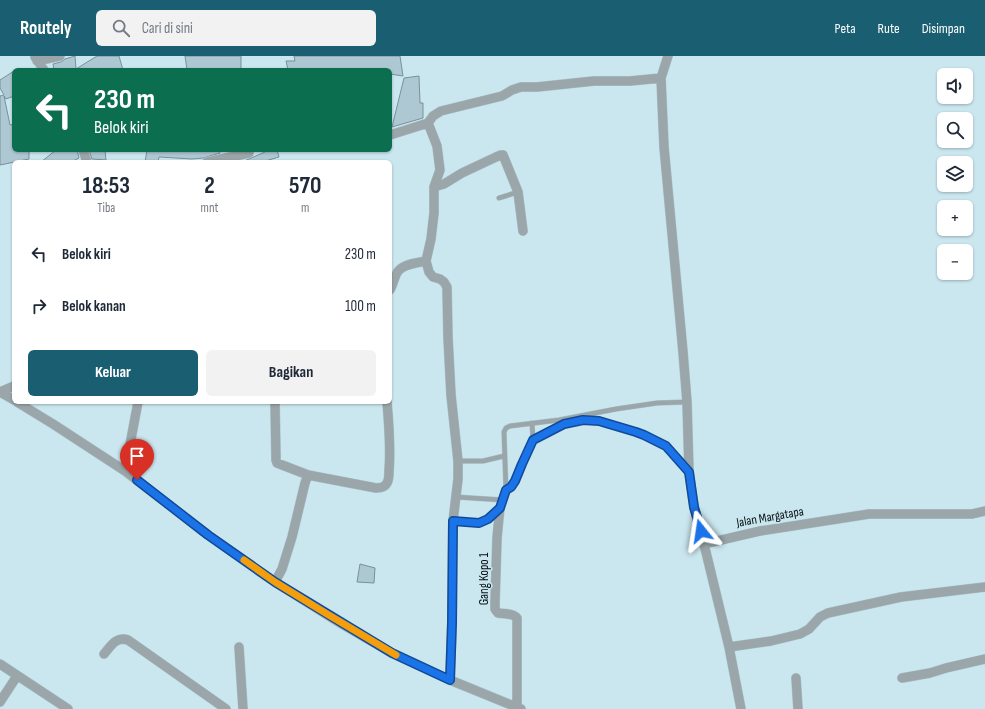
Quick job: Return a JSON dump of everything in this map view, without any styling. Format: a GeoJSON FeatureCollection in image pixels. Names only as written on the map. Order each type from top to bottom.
{"type":"FeatureCollection","features":[{"type":"Feature","properties":{"kind":"street"},"geometry":{"type":"LineString","coordinates":[[43,68],[36,58],[60,56]]}},
{"type":"Feature","properties":{"kind":"street"},"geometry":{"type":"LineString","coordinates":[[668,56],[661,78],[664,147],[683,352],[689,472],[694,507],[729,647],[741,709]]}},
{"type":"Feature","properties":{"kind":"street"},"geometry":{"type":"LineString","coordinates":[[392,134],[428,123],[433,116],[440,111],[502,96],[521,87],[537,87],[594,81],[630,81],[661,78]]}},
{"type":"Feature","properties":{"kind":"street"},"geometry":{"type":"LineString","coordinates":[[428,123],[437,146],[440,170],[434,187],[432,239],[426,261],[429,272],[433,277],[444,282],[446,287],[451,395],[458,461],[453,521],[450,680]]}},
{"type":"Feature","properties":{"kind":"street"},"geometry":{"type":"LineString","coordinates":[[217,160],[250,153]]}},
{"type":"Feature","properties":{"kind":"street"},"geometry":{"type":"LineString","coordinates":[[434,187],[444,184],[462,173],[503,155],[518,192],[523,231]]}},
{"type":"Feature","properties":{"kind":"street"},"geometry":{"type":"LineString","coordinates":[[392,287],[399,269],[404,266],[426,261]]}},
{"type":"Feature","properties":{"kind":"street"},"geometry":{"type":"LineString","coordinates":[[0,392],[12,387]]}},
{"type":"Feature","properties":{"kind":"street"},"geometry":{"type":"LineString","coordinates":[[0,392],[12,399]]}},
{"type":"Feature","properties":{"kind":"street"},"geometry":{"type":"LineString","coordinates":[[20,404],[125,471],[208,535],[275,582],[392,653],[450,680],[519,708]]}},
{"type":"Feature","properties":{"kind":"street"},"geometry":{"type":"LineString","coordinates":[[125,471],[138,404]]}},
{"type":"Feature","properties":{"kind":"street"},"geometry":{"type":"LineString","coordinates":[[275,404],[276,460],[279,464],[308,475],[376,488],[381,488],[388,482],[390,467],[390,439],[387,404]]}},
{"type":"Feature","properties":{"kind":"street"},"geometry":{"type":"LineString","coordinates":[[275,582],[282,569],[292,537],[308,475]]}},
{"type":"Feature","properties":{"kind":"street","name":"Gang Kopo 1"},"geometry":{"type":"LineString","coordinates":[[502,504],[497,538],[495,603],[498,613],[511,614],[517,618],[519,708]]}},
{"type":"Feature","properties":{"kind":"street","name":"Jalan Margatapa"},"geometry":{"type":"LineString","coordinates":[[704,544],[760,531],[869,514],[972,514],[985,511]]}},
{"type":"Feature","properties":{"kind":"street"},"geometry":{"type":"LineString","coordinates":[[729,647],[771,641],[800,634],[809,629],[820,617],[828,614],[901,597],[985,587]]}},
{"type":"Feature","properties":{"kind":"street"},"geometry":{"type":"LineString","coordinates":[[104,654],[115,641],[121,639],[128,640],[226,709]]}},
{"type":"Feature","properties":{"kind":"street"},"geometry":{"type":"LineString","coordinates":[[239,646],[243,709]]}},
{"type":"Feature","properties":{"kind":"street"},"geometry":{"type":"LineString","coordinates":[[902,678],[930,673],[985,659]]}},
{"type":"Feature","properties":{"kind":"street"},"geometry":{"type":"LineString","coordinates":[[0,664],[68,709]]}},
{"type":"Feature","properties":{"kind":"street"},"geometry":{"type":"LineString","coordinates":[[0,702],[17,676]]}},
{"type":"Feature","properties":{"kind":"street"},"geometry":{"type":"LineString","coordinates":[[796,678],[798,709]]}},
{"type":"Feature","properties":{"kind":"lane"},"geometry":{"type":"LineString","coordinates":[[499,198],[518,192]]}},
{"type":"Feature","properties":{"kind":"lane"},"geometry":{"type":"LineString","coordinates":[[453,521],[479,523],[488,519],[502,504],[506,490],[504,432],[506,428],[510,426],[559,420],[657,403],[686,402]]}},
{"type":"Feature","properties":{"kind":"lane"},"geometry":{"type":"LineString","coordinates":[[533,440],[564,424],[583,420],[599,421],[639,433],[666,446],[689,472]]}},
{"type":"Feature","properties":{"kind":"lane"},"geometry":{"type":"LineString","coordinates":[[506,490],[511,487],[515,481],[533,440],[532,423]]}},
{"type":"Feature","properties":{"kind":"lane"},"geometry":{"type":"LineString","coordinates":[[458,461],[483,461],[504,456]]}},
{"type":"Feature","properties":{"kind":"lane"},"geometry":{"type":"LineString","coordinates":[[456,497],[502,504]]}},
{"type":"Feature","properties":{"kind":"building"},"geometry":{"type":"Polygon","coordinates":[[[75,56],[76,68],[54,68],[53,64],[61,62],[75,56]]]}},
{"type":"Feature","properties":{"kind":"building"},"geometry":{"type":"Polygon","coordinates":[[[97,56],[119,56],[122,68],[78,68],[97,56]]]}},
{"type":"Feature","properties":{"kind":"building"},"geometry":{"type":"Polygon","coordinates":[[[185,56],[241,56],[241,68],[187,68],[185,56]]]}},
{"type":"Feature","properties":{"kind":"building"},"geometry":{"type":"Polygon","coordinates":[[[294,56],[400,56],[403,76],[392,74],[392,68],[288,68],[286,61],[295,61],[294,56]]]}},
{"type":"Feature","properties":{"kind":"building"},"geometry":{"type":"Polygon","coordinates":[[[12,72],[12,97],[6,99],[4,96],[10,125],[12,124],[12,152],[29,152],[29,159],[12,160],[12,163],[0,165],[0,96],[4,95],[0,88],[0,80],[12,72]]]}},
{"type":"Feature","properties":{"kind":"building"},"geometry":{"type":"Polygon","coordinates":[[[419,76],[420,103],[423,103],[423,118],[392,127],[404,78],[419,76]]]}},
{"type":"Feature","properties":{"kind":"building"},"geometry":{"type":"Polygon","coordinates":[[[54,152],[78,152],[79,158],[75,160],[44,160],[54,152]]]}},
{"type":"Feature","properties":{"kind":"building"},"geometry":{"type":"Polygon","coordinates":[[[90,152],[105,152],[106,160],[92,159],[90,152]]]}},
{"type":"Feature","properties":{"kind":"building"},"geometry":{"type":"Polygon","coordinates":[[[147,152],[220,153],[203,158],[192,159],[159,157],[158,160],[145,160],[147,152]]]}},
{"type":"Feature","properties":{"kind":"building"},"geometry":{"type":"Polygon","coordinates":[[[265,152],[278,152],[279,157],[269,160],[247,160],[265,152]]]}},
{"type":"Feature","properties":{"kind":"building"},"geometry":{"type":"Polygon","coordinates":[[[360,564],[375,568],[374,583],[357,582],[360,564]]]}},
{"type":"Feature","properties":{"kind":"slow traffic"},"geometry":{"type":"LineString","coordinates":[[244,560],[275,582],[396,655]]}},
{"type":"Feature","properties":{"kind":"route"},"geometry":{"type":"LineString","coordinates":[[137,480],[208,535],[275,582],[392,653],[450,680],[453,521],[479,523],[488,519],[500,508],[506,490],[511,487],[515,481],[533,440],[564,424],[583,420],[599,421],[617,425],[644,435],[666,446],[689,472],[694,507],[701,531]]}}]}
